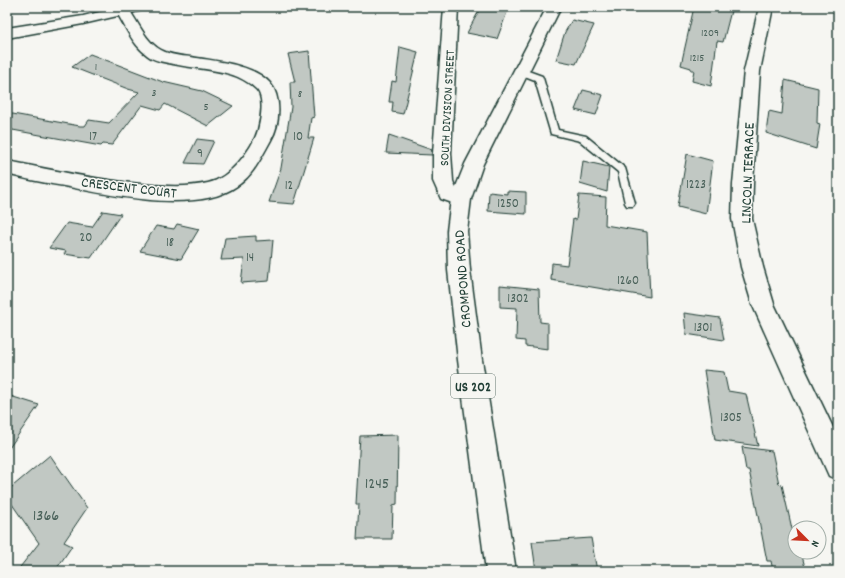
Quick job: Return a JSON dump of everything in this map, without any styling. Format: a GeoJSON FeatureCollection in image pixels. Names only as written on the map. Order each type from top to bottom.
{"type":"FeatureCollection","features":[{"type":"Feature","properties":{"kind":"street","name":"SOUTH DIVISION STREET"},"geometry":{"type":"LineString","coordinates":[[451,7],[443,120],[443,181],[448,194],[460,199]]}},
{"type":"Feature","properties":{"kind":"street","name":"CROMPOND ROAD"},"geometry":{"type":"LineString","coordinates":[[501,571],[470,360],[459,270],[457,231],[460,199],[474,164],[520,71],[554,7]]}},
{"type":"Feature","properties":{"kind":"street","name":"LINCOLN TERRACE"},"geometry":{"type":"LineString","coordinates":[[766,7],[752,71],[743,184],[742,220],[752,267],[763,304],[838,467]]}},
{"type":"Feature","properties":{"kind":"street"},"geometry":{"type":"LineString","coordinates":[[7,34],[131,9]]}},
{"type":"Feature","properties":{"kind":"street","name":"CRESCENT COURT"},"geometry":{"type":"LineString","coordinates":[[13,169],[113,188],[170,194],[200,194],[219,189],[230,182],[252,158],[267,132],[270,107],[266,89],[255,78],[234,71],[168,58],[156,54],[148,48],[131,9]]}},
{"type":"Feature","properties":{"kind":"lane"},"geometry":{"type":"LineString","coordinates":[[520,71],[539,78],[554,132],[583,138],[622,170],[630,203]]}},
{"type":"Feature","properties":{"kind":"building"},"geometry":{"type":"Polygon","coordinates":[[[481,7],[509,7],[497,39],[467,33],[481,7]]]}},
{"type":"Feature","properties":{"kind":"building"},"geometry":{"type":"Polygon","coordinates":[[[694,7],[732,7],[723,42],[717,41],[711,86],[692,81],[694,70],[681,65],[694,7]]]}},
{"type":"Feature","properties":{"kind":"building"},"geometry":{"type":"Polygon","coordinates":[[[572,20],[594,25],[576,64],[556,60],[565,32],[572,20]]]}},
{"type":"Feature","properties":{"kind":"building"},"geometry":{"type":"Polygon","coordinates":[[[400,47],[418,52],[403,114],[392,112],[393,102],[389,102],[392,81],[396,82],[400,47]]]}},
{"type":"Feature","properties":{"kind":"building"},"geometry":{"type":"Polygon","coordinates":[[[309,51],[314,117],[311,118],[308,138],[314,138],[294,204],[269,202],[281,168],[291,107],[290,82],[295,82],[288,54],[309,51]]]}},
{"type":"Feature","properties":{"kind":"building"},"geometry":{"type":"Polygon","coordinates":[[[90,54],[163,82],[202,91],[233,106],[208,126],[165,104],[160,110],[142,105],[112,145],[103,144],[101,146],[7,129],[7,113],[80,126],[85,126],[89,120],[109,123],[139,92],[72,67],[90,54]]]}},
{"type":"Feature","properties":{"kind":"building"},"geometry":{"type":"Polygon","coordinates":[[[785,80],[818,88],[817,123],[820,124],[816,149],[766,133],[769,111],[782,114],[785,80]]]}},
{"type":"Feature","properties":{"kind":"building"},"geometry":{"type":"Polygon","coordinates":[[[583,90],[603,95],[596,115],[575,110],[583,90]]]}},
{"type":"Feature","properties":{"kind":"building"},"geometry":{"type":"Polygon","coordinates":[[[389,135],[432,150],[432,155],[386,153],[389,135]]]}},
{"type":"Feature","properties":{"kind":"building"},"geometry":{"type":"Polygon","coordinates":[[[197,139],[214,141],[203,164],[185,163],[197,139]]]}},
{"type":"Feature","properties":{"kind":"building"},"geometry":{"type":"Polygon","coordinates":[[[687,154],[713,161],[706,214],[678,207],[687,154]]]}},
{"type":"Feature","properties":{"kind":"building"},"geometry":{"type":"Polygon","coordinates":[[[583,161],[609,167],[607,192],[580,184],[583,161]]]}},
{"type":"Feature","properties":{"kind":"building"},"geometry":{"type":"Polygon","coordinates":[[[507,191],[526,192],[526,214],[488,211],[489,192],[507,194],[507,191]]]}},
{"type":"Feature","properties":{"kind":"building"},"geometry":{"type":"Polygon","coordinates":[[[579,195],[606,197],[605,225],[647,232],[650,297],[551,280],[552,263],[567,265],[573,219],[576,220],[579,195]]]}},
{"type":"Feature","properties":{"kind":"building"},"geometry":{"type":"Polygon","coordinates":[[[103,211],[121,214],[91,258],[64,254],[66,251],[49,248],[67,223],[92,227],[103,211]]]}},
{"type":"Feature","properties":{"kind":"building"},"geometry":{"type":"Polygon","coordinates":[[[177,224],[199,229],[181,259],[140,251],[156,226],[174,229],[177,224]]]}},
{"type":"Feature","properties":{"kind":"building"},"geometry":{"type":"Polygon","coordinates":[[[256,236],[256,241],[273,240],[269,281],[241,283],[244,259],[221,260],[225,238],[256,236]]]}},
{"type":"Feature","properties":{"kind":"building"},"geometry":{"type":"Polygon","coordinates":[[[500,285],[539,289],[540,322],[548,323],[548,349],[525,346],[525,341],[516,340],[517,308],[500,307],[500,285]]]}},
{"type":"Feature","properties":{"kind":"building"},"geometry":{"type":"Polygon","coordinates":[[[684,313],[720,318],[724,340],[686,334],[684,313]]]}},
{"type":"Feature","properties":{"kind":"building"},"geometry":{"type":"Polygon","coordinates":[[[704,370],[724,372],[728,391],[746,394],[758,446],[715,440],[704,370]]]}},
{"type":"Feature","properties":{"kind":"building"},"geometry":{"type":"Polygon","coordinates":[[[7,395],[39,405],[7,451],[7,395]]]}},
{"type":"Feature","properties":{"kind":"building"},"geometry":{"type":"Polygon","coordinates":[[[398,435],[397,504],[393,505],[392,539],[357,539],[359,504],[356,504],[360,436],[398,435]]]}},
{"type":"Feature","properties":{"kind":"building"},"geometry":{"type":"Polygon","coordinates":[[[742,447],[772,451],[779,484],[782,485],[790,520],[787,520],[787,560],[803,560],[806,571],[773,571],[771,561],[767,561],[749,470],[746,470],[742,447]]]}},
{"type":"Feature","properties":{"kind":"building"},"geometry":{"type":"Polygon","coordinates":[[[50,455],[87,508],[64,542],[72,546],[55,571],[17,571],[39,543],[7,497],[7,491],[50,455]]]}},
{"type":"Feature","properties":{"kind":"building"},"geometry":{"type":"Polygon","coordinates":[[[591,538],[597,571],[536,571],[532,542],[591,538]]]}}]}
